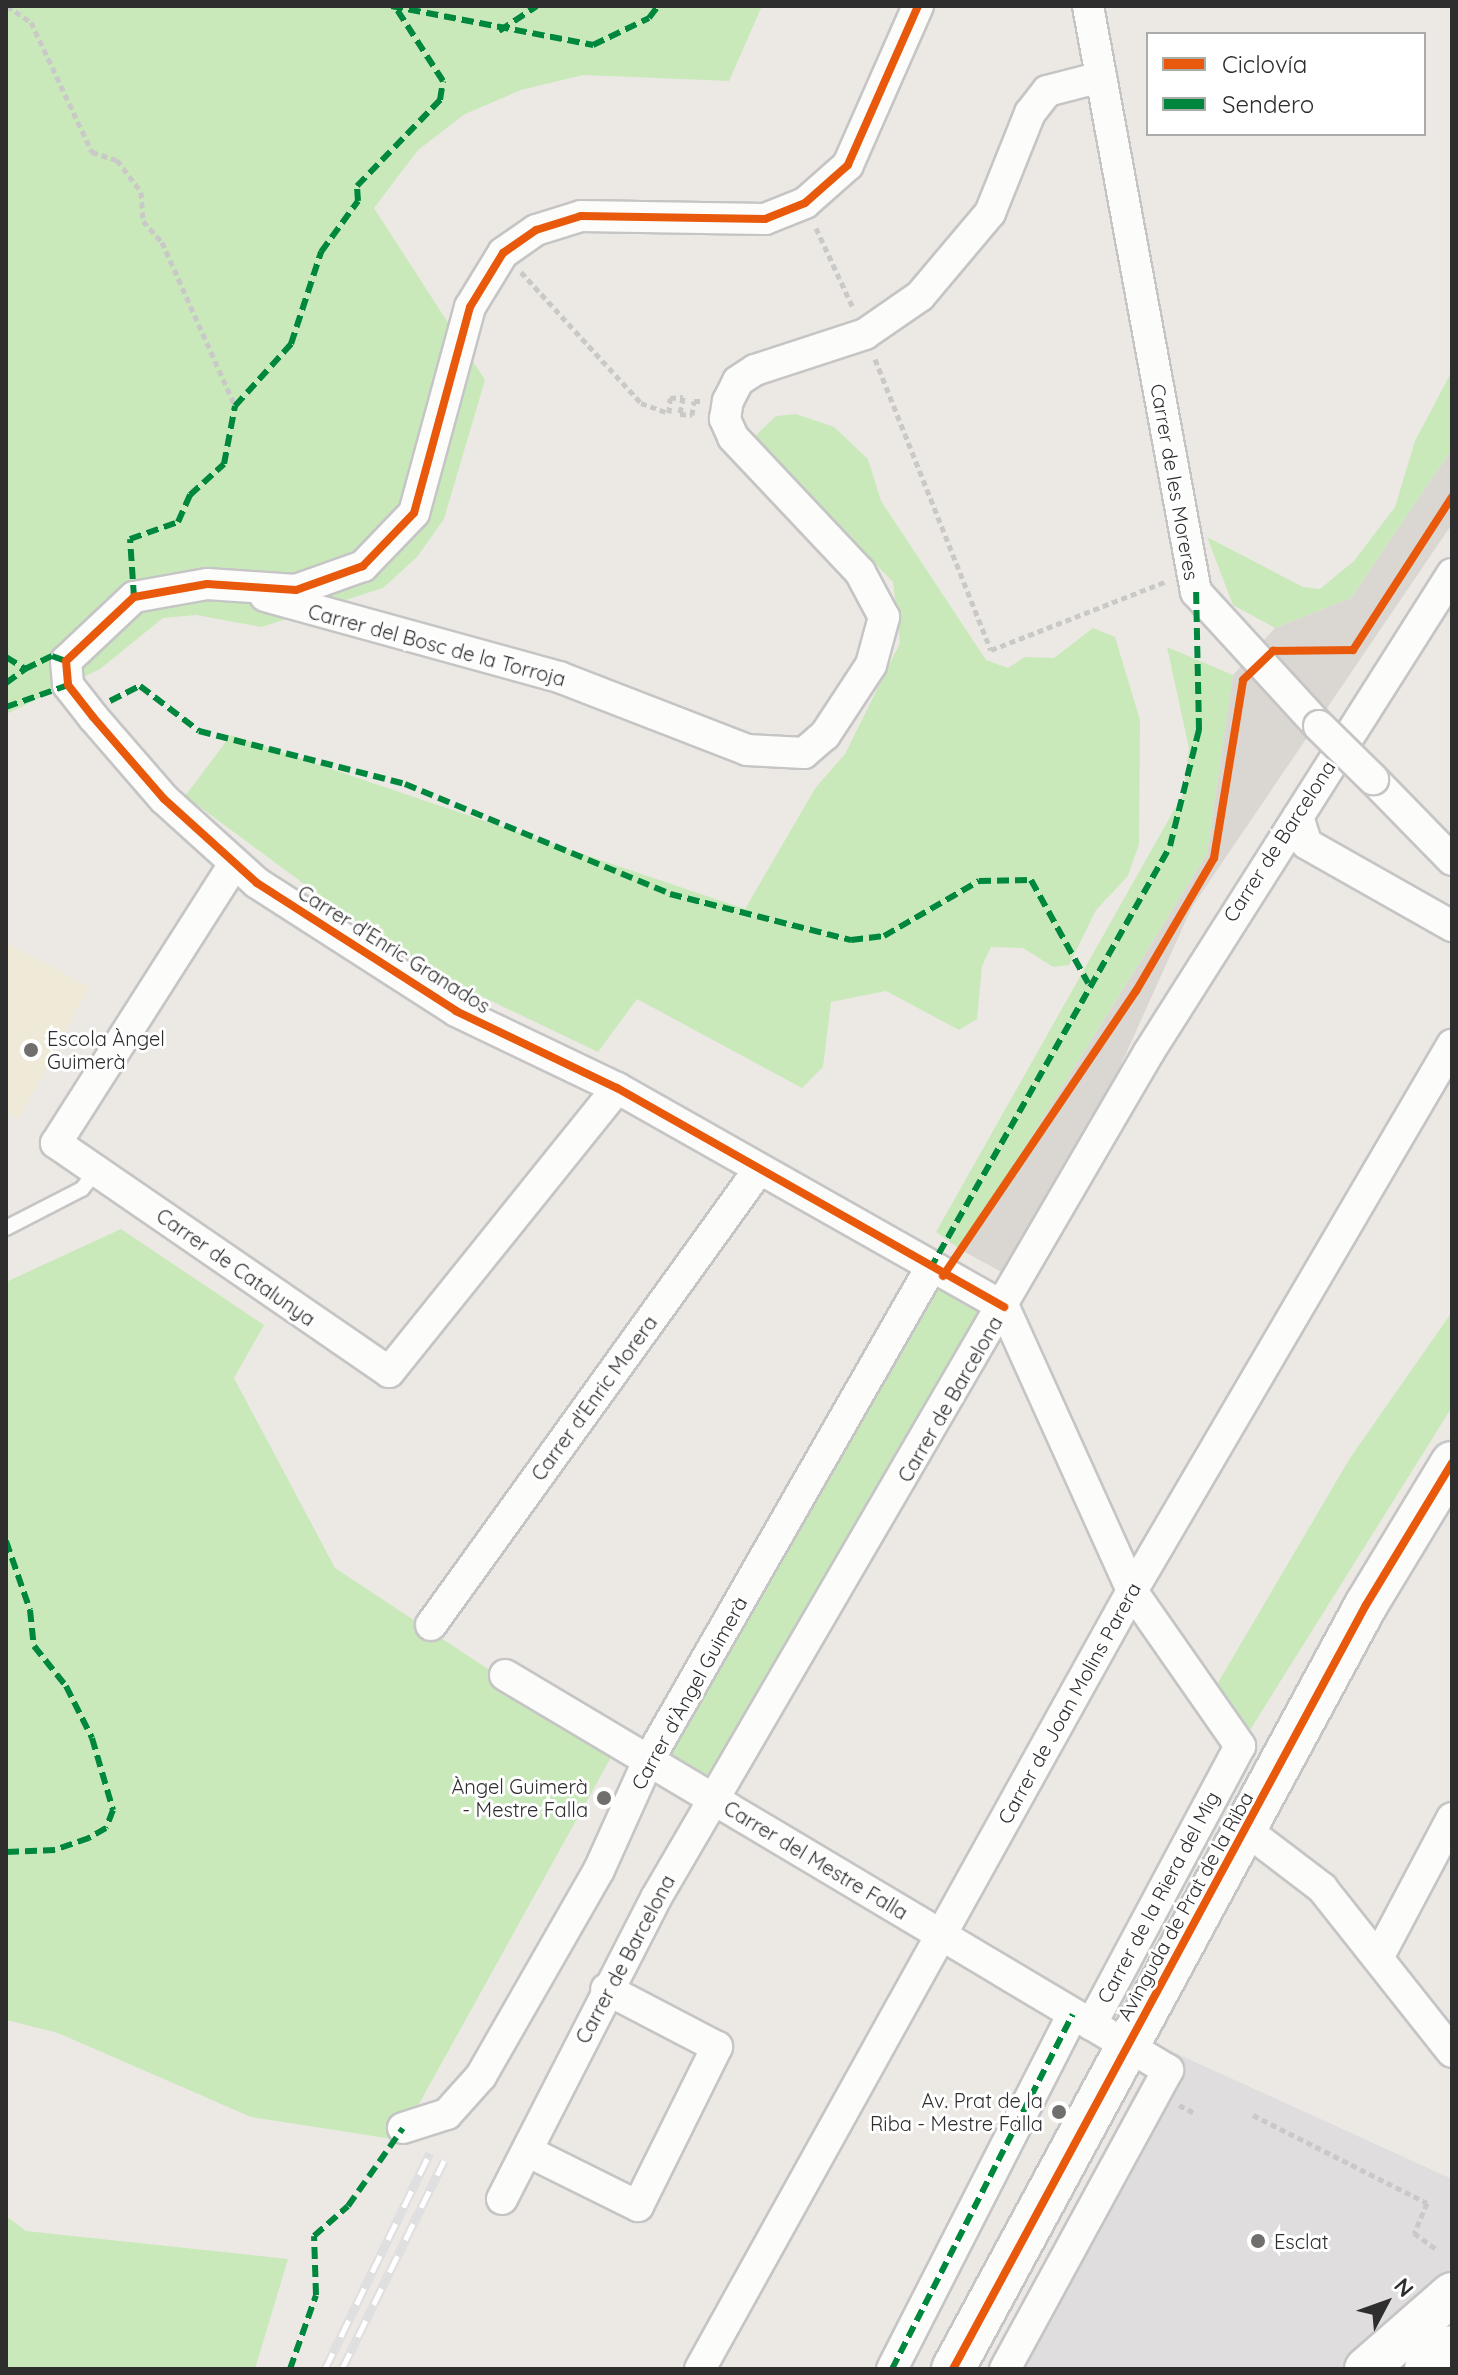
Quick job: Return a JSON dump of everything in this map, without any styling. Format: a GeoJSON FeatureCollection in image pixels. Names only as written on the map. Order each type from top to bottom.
{"type":"FeatureCollection","features":[{"type":"Feature","properties":{"kind":"main road","name":"Avinguda de Prat de la Riba"},"geometry":{"type":"LineString","coordinates":[[953,2369],[1097,2028],[1246,1830],[1449,1476]]}},
{"type":"Feature","properties":{"kind":"main road"},"geometry":{"type":"LineString","coordinates":[[1366,2369],[1452,2294]]}},
{"type":"Feature","properties":{"kind":"main road"},"geometry":{"type":"LineString","coordinates":[[1426,2369],[1452,2347]]}},
{"type":"Feature","properties":{"kind":"street"},"geometry":{"type":"LineString","coordinates":[[397,631],[356,600],[363,566],[414,513],[470,307],[503,253],[536,230],[581,216],[765,219],[805,203],[848,165],[918,6]]}},
{"type":"Feature","properties":{"kind":"street","name":"Carrer de les Moreres"},"geometry":{"type":"LineString","coordinates":[[1088,6],[1190,571],[1204,608],[1452,860]]}},
{"type":"Feature","properties":{"kind":"street"},"geometry":{"type":"LineString","coordinates":[[725,419],[738,381],[755,370],[865,334],[965,251],[1047,91],[1101,77]]}},
{"type":"Feature","properties":{"kind":"street","name":"Carrer del Bosc de la Torroja"},"geometry":{"type":"LineString","coordinates":[[248,590],[345,622],[397,631],[559,677],[747,750],[804,753],[825,735],[871,665],[884,617],[860,572],[747,455],[725,419]]}},
{"type":"Feature","properties":{"kind":"street","name":"Carrer d'Enric Granados"},"geometry":{"type":"LineString","coordinates":[[363,566],[296,590],[248,590],[207,584],[134,597],[66,661],[78,700],[164,799],[234,864],[456,1011],[617,1088],[930,1269],[1004,1307]]}},
{"type":"Feature","properties":{"kind":"street","name":"Carrer de Barcelona"},"geometry":{"type":"LineString","coordinates":[[502,2199],[606,1989],[1230,914],[1298,817],[1452,574]]}},
{"type":"Feature","properties":{"kind":"street"},"geometry":{"type":"LineString","coordinates":[[1298,817],[1307,844],[1452,926]]}},
{"type":"Feature","properties":{"kind":"street","name":"Carrer de Catalunya"},"geometry":{"type":"LineString","coordinates":[[234,864],[56,1143],[389,1372],[617,1088]]}},
{"type":"Feature","properties":{"kind":"street","name":"Carrer de Joan Molins Parera"},"geometry":{"type":"LineString","coordinates":[[700,2369],[1132,1591],[1452,1045]]}},
{"type":"Feature","properties":{"kind":"street","name":"Carrer d'Enric Morera"},"geometry":{"type":"LineString","coordinates":[[431,1625],[758,1171]]}},
{"type":"Feature","properties":{"kind":"street","name":"Carrer d'Àngel Guimerà"},"geometry":{"type":"LineString","coordinates":[[403,2128],[447,2114],[481,2076],[599,1870],[648,1761],[930,1269]]}},
{"type":"Feature","properties":{"kind":"street","name":"Carrer de la Riera del Mig"},"geometry":{"type":"LineString","coordinates":[[1004,1307],[1132,1591],[1240,1746],[1097,2028]]}},
{"type":"Feature","properties":{"kind":"street","name":"Carrer del Mestre Falla"},"geometry":{"type":"LineString","coordinates":[[505,1675],[1097,2028]]}},
{"type":"Feature","properties":{"kind":"street"},"geometry":{"type":"LineString","coordinates":[[1379,1956],[1452,1818]]}},
{"type":"Feature","properties":{"kind":"street"},"geometry":{"type":"LineString","coordinates":[[1246,1830],[1322,1888],[1379,1956],[1452,2052]]}},
{"type":"Feature","properties":{"kind":"street"},"geometry":{"type":"LineString","coordinates":[[527,2151],[638,2206],[717,2047],[606,1989]]}},
{"type":"Feature","properties":{"kind":"street","name":"Avinguda de Prat de la Riba"},"geometry":{"type":"LineString","coordinates":[[892,2369],[1097,2028],[1168,2070],[1005,2369]]}},
{"type":"Feature","properties":{"kind":"lane"},"geometry":{"type":"LineString","coordinates":[[6,1228],[82,1189],[96,1171]]}},
{"type":"Feature","properties":{"kind":"path"},"geometry":{"type":"LineString","coordinates":[[7,6],[31,22],[92,152],[117,160],[141,192],[143,221],[162,242],[235,406]]}},
{"type":"Feature","properties":{"kind":"path"},"geometry":{"type":"LineString","coordinates":[[815,228],[865,334]]}},
{"type":"Feature","properties":{"kind":"path"},"geometry":{"type":"LineString","coordinates":[[503,253],[641,403],[669,413],[670,398],[683,397],[680,414],[692,415],[694,401],[704,401],[703,416],[725,419]]}},
{"type":"Feature","properties":{"kind":"path"},"geometry":{"type":"LineString","coordinates":[[886,386],[991,650],[1190,571]]}},
{"type":"Feature","properties":{"kind":"path"},"geometry":{"type":"LineString","coordinates":[[1253,2115],[1427,2203],[1414,2233],[1437,2250]]}},
{"type":"Feature","properties":{"kind":"shaded area"},"geometry":{"type":"Polygon","coordinates":[[[1452,449],[1452,524],[1192,907],[1110,1089],[1009,1276],[961,1250],[1207,854],[1233,675],[1275,628],[1351,598],[1452,449]]]}},
{"type":"Feature","properties":{"kind":"shaded area","name":"Escola Àngel Guimerà"},"geometry":{"type":"Polygon","coordinates":[[[6,943],[89,987],[19,1119],[6,1112],[6,943]]]}},
{"type":"Feature","properties":{"kind":"shaded area"},"geometry":{"type":"Polygon","coordinates":[[[1160,2046],[1452,2179],[1452,2369],[987,2369],[1160,2046]]]}},
{"type":"Feature","properties":{"kind":"green space"},"geometry":{"type":"Polygon","coordinates":[[[6,6],[762,6],[729,81],[583,75],[521,90],[465,114],[418,150],[374,208],[485,380],[444,519],[417,557],[383,588],[261,627],[196,615],[163,618],[100,669],[6,714],[6,6]]]}},
{"type":"Feature","properties":{"kind":"green space"},"geometry":{"type":"Polygon","coordinates":[[[1452,371],[1452,449],[1351,598],[1275,628],[1233,605],[1207,537],[1303,587],[1320,589],[1354,561],[1395,507],[1415,441],[1452,371]]]}},
{"type":"Feature","properties":{"kind":"green space"},"geometry":{"type":"Polygon","coordinates":[[[796,414],[834,427],[868,459],[881,501],[986,660],[1008,668],[1025,657],[1054,658],[1093,628],[1115,637],[1140,720],[1139,844],[1128,876],[1096,910],[1069,965],[1053,967],[1023,948],[991,947],[982,966],[977,1019],[959,1030],[886,991],[831,1002],[823,1067],[802,1088],[637,999],[598,1052],[458,985],[349,917],[185,796],[231,735],[745,909],[816,787],[845,754],[900,643],[893,582],[761,445],[756,435],[776,416],[796,414]]]}},
{"type":"Feature","properties":{"kind":"green space"},"geometry":{"type":"Polygon","coordinates":[[[1167,647],[1233,675],[1207,854],[961,1250],[936,1232],[1183,794],[1189,748],[1167,647]]]}},
{"type":"Feature","properties":{"kind":"green space"},"geometry":{"type":"Polygon","coordinates":[[[121,1229],[264,1325],[234,1378],[335,1568],[614,1752],[399,2140],[251,2117],[58,2033],[6,2020],[6,1282],[121,1229]]]}},
{"type":"Feature","properties":{"kind":"green space"},"geometry":{"type":"Polygon","coordinates":[[[939,1280],[997,1309],[716,1801],[648,1761],[939,1280]]]}},
{"type":"Feature","properties":{"kind":"green space"},"geometry":{"type":"Polygon","coordinates":[[[1452,1312],[1452,1407],[1240,1746],[1206,1703],[1350,1458],[1452,1312]]]}},
{"type":"Feature","properties":{"kind":"green space"},"geometry":{"type":"Polygon","coordinates":[[[6,2216],[26,2231],[288,2259],[255,2369],[6,2369],[6,2216]]]}},
{"type":"Feature","properties":{"kind":"railway"},"geometry":{"type":"LineString","coordinates":[[325,2369],[430,2153]]}},
{"type":"Feature","properties":{"kind":"railway"},"geometry":{"type":"LineString","coordinates":[[342,2369],[444,2161]]}},
{"type":"Feature","properties":{"kind":"marked path"},"geometry":{"type":"LineString","coordinates":[[391,6],[593,45],[649,18],[658,6]]}},
{"type":"Feature","properties":{"kind":"marked path"},"geometry":{"type":"LineString","coordinates":[[499,31],[537,6]]}},
{"type":"Feature","properties":{"kind":"marked path"},"geometry":{"type":"LineString","coordinates":[[134,597],[130,539],[178,522],[190,495],[224,464],[235,406],[291,344],[321,252],[358,201],[357,186],[440,100],[443,81],[396,8]]}},
{"type":"Feature","properties":{"kind":"marked path"},"geometry":{"type":"LineString","coordinates":[[930,1269],[1170,846],[1199,730],[1196,592]]}},
{"type":"Feature","properties":{"kind":"marked path"},"geometry":{"type":"LineString","coordinates":[[6,657],[25,669],[52,656],[66,661]]}},
{"type":"Feature","properties":{"kind":"marked path"},"geometry":{"type":"LineString","coordinates":[[6,683],[25,669]]}},
{"type":"Feature","properties":{"kind":"marked path"},"geometry":{"type":"LineString","coordinates":[[6,707],[68,685]]}},
{"type":"Feature","properties":{"kind":"marked path"},"geometry":{"type":"LineString","coordinates":[[110,701],[140,686],[199,731],[405,784],[670,894],[851,940],[884,936],[979,881],[1031,880],[1088,983]]}},
{"type":"Feature","properties":{"kind":"marked path"},"geometry":{"type":"LineString","coordinates":[[6,1541],[30,1610],[34,1646],[66,1686],[92,1738],[113,1810],[106,1828],[89,1838],[55,1850],[6,1852]]}},
{"type":"Feature","properties":{"kind":"marked path"},"geometry":{"type":"LineString","coordinates":[[892,2369],[1073,2014]]}},
{"type":"Feature","properties":{"kind":"marked path"},"geometry":{"type":"LineString","coordinates":[[290,2369],[316,2295],[314,2236],[348,2206],[403,2128]]}},
{"type":"Feature","properties":{"kind":"cycle path"},"geometry":{"type":"LineString","coordinates":[[918,6],[848,165],[805,203],[765,219],[581,216],[536,230],[503,253],[470,307],[414,513],[363,566],[296,590],[207,584],[134,597],[66,661],[68,685],[93,717],[164,799],[257,883],[456,1011],[617,1088],[1004,1307]]}},
{"type":"Feature","properties":{"kind":"cycle path"},"geometry":{"type":"LineString","coordinates":[[943,1276],[1136,991],[1214,858],[1243,680],[1273,651],[1353,650],[1452,497]]}},
{"type":"Feature","properties":{"kind":"cycle path"},"geometry":{"type":"LineString","coordinates":[[953,2369],[1366,1605],[1452,1463]]}},
{"type":"Feature","properties":{"kind":"place","name":"Escola Àngel Guimerà"},"geometry":{"type":"Point","coordinates":[31,1050]}},
{"type":"Feature","properties":{"kind":"place","name":"Àngel Guimerà - Mestre Falla"},"geometry":{"type":"Point","coordinates":[604,1798]}},
{"type":"Feature","properties":{"kind":"place","name":"Av. Prat de la Riba - Mestre Falla"},"geometry":{"type":"Point","coordinates":[1059,2112]}},
{"type":"Feature","properties":{"kind":"place","name":"Esclat"},"geometry":{"type":"Point","coordinates":[1258,2241]}}]}
